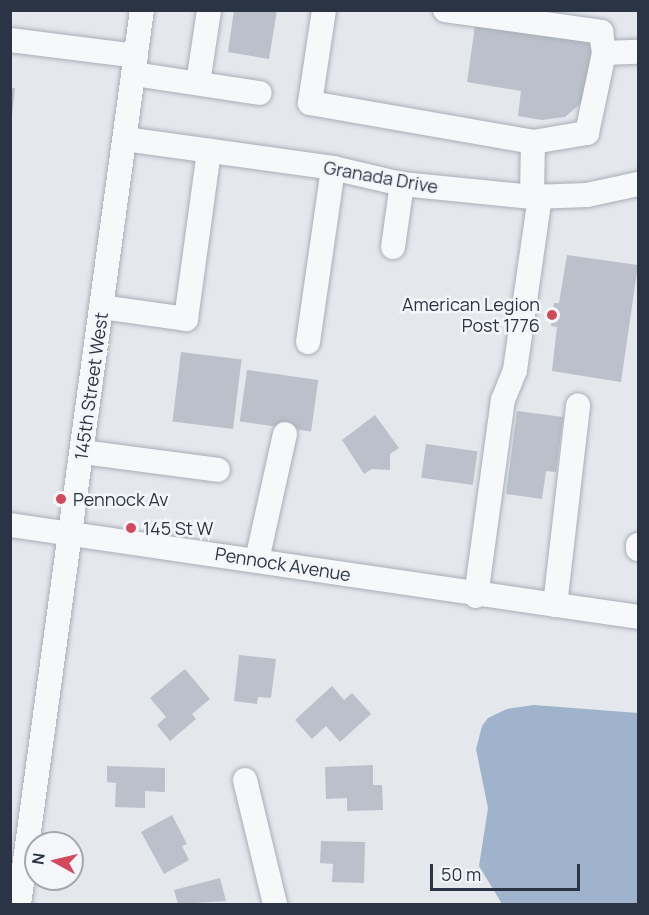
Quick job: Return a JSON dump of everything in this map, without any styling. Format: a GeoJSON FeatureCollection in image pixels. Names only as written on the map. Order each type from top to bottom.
{"type":"FeatureCollection","features":[{"type":"Feature","properties":{"kind":"street","name":"145th Street West"},"geometry":{"type":"LineString","coordinates":[[18,904],[142,10]]}},
{"type":"Feature","properties":{"kind":"street"},"geometry":{"type":"LineString","coordinates":[[198,83],[209,10]]}},
{"type":"Feature","properties":{"kind":"street"},"geometry":{"type":"LineString","coordinates":[[324,10],[310,103],[533,142],[587,133],[604,53],[601,32],[543,17],[445,10]]}},
{"type":"Feature","properties":{"kind":"street"},"geometry":{"type":"LineString","coordinates":[[10,40],[135,65],[198,83],[260,93]]}},
{"type":"Feature","properties":{"kind":"street"},"geometry":{"type":"LineString","coordinates":[[604,53],[639,52]]}},
{"type":"Feature","properties":{"kind":"street","name":"Granada Drive"},"geometry":{"type":"LineString","coordinates":[[125,139],[333,168],[402,184],[536,197],[587,195],[639,184]]}},
{"type":"Feature","properties":{"kind":"street"},"geometry":{"type":"LineString","coordinates":[[476,596],[503,400],[515,370],[536,197],[533,142]]}},
{"type":"Feature","properties":{"kind":"street"},"geometry":{"type":"LineString","coordinates":[[102,307],[186,319],[209,151]]}},
{"type":"Feature","properties":{"kind":"street"},"geometry":{"type":"LineString","coordinates":[[308,342],[333,168]]}},
{"type":"Feature","properties":{"kind":"street"},"geometry":{"type":"LineString","coordinates":[[393,247],[402,184]]}},
{"type":"Feature","properties":{"kind":"street"},"geometry":{"type":"LineString","coordinates":[[555,605],[578,405]]}},
{"type":"Feature","properties":{"kind":"street"},"geometry":{"type":"LineString","coordinates":[[257,560],[285,434]]}},
{"type":"Feature","properties":{"kind":"street"},"geometry":{"type":"LineString","coordinates":[[82,452],[218,470]]}},
{"type":"Feature","properties":{"kind":"street","name":"Pennock Avenue"},"geometry":{"type":"LineString","coordinates":[[10,525],[257,560],[476,596],[639,617]]}},
{"type":"Feature","properties":{"kind":"street"},"geometry":{"type":"LineString","coordinates":[[245,780],[275,904]]}},
{"type":"Feature","properties":{"kind":"water"},"geometry":{"type":"Polygon","coordinates":[[[534,705],[638,713],[638,904],[502,904],[479,866],[488,808],[476,749],[482,726],[488,718],[507,709],[534,705]]]}},
{"type":"Feature","properties":{"kind":"building"},"geometry":{"type":"Polygon","coordinates":[[[234,10],[277,10],[269,59],[228,52],[234,10]]]}},
{"type":"Feature","properties":{"kind":"building"},"geometry":{"type":"Polygon","coordinates":[[[475,26],[594,42],[585,100],[565,117],[542,120],[518,116],[521,91],[467,82],[475,26]]]}},
{"type":"Feature","properties":{"kind":"building"},"geometry":{"type":"Polygon","coordinates":[[[10,88],[15,88],[12,116],[10,116],[10,88]]]}},
{"type":"Feature","properties":{"kind":"building"},"geometry":{"type":"Polygon","coordinates":[[[567,255],[638,265],[621,382],[552,371],[557,327],[551,326],[554,303],[559,303],[567,255]]]}},
{"type":"Feature","properties":{"kind":"building"},"geometry":{"type":"Polygon","coordinates":[[[181,352],[242,359],[233,429],[172,421],[181,352]]]}},
{"type":"Feature","properties":{"kind":"building"},"geometry":{"type":"Polygon","coordinates":[[[247,370],[318,380],[311,432],[240,421],[247,370]]]}},
{"type":"Feature","properties":{"kind":"building"},"geometry":{"type":"Polygon","coordinates":[[[517,411],[563,417],[556,472],[546,471],[542,499],[506,494],[517,411]]]}},
{"type":"Feature","properties":{"kind":"building"},"geometry":{"type":"Polygon","coordinates":[[[375,415],[399,448],[390,454],[390,470],[372,469],[364,474],[342,440],[375,415]]]}},
{"type":"Feature","properties":{"kind":"building"},"geometry":{"type":"Polygon","coordinates":[[[426,444],[477,451],[473,485],[421,478],[426,444]]]}},
{"type":"Feature","properties":{"kind":"building"},"geometry":{"type":"Polygon","coordinates":[[[239,655],[276,659],[271,698],[258,697],[257,704],[234,701],[239,655]]]}},
{"type":"Feature","properties":{"kind":"building"},"geometry":{"type":"Polygon","coordinates":[[[185,669],[210,699],[192,714],[196,719],[170,741],[157,725],[166,717],[150,698],[185,669]]]}},
{"type":"Feature","properties":{"kind":"building"},"geometry":{"type":"Polygon","coordinates":[[[332,686],[344,700],[352,693],[371,714],[340,742],[326,726],[312,739],[295,720],[332,686]]]}},
{"type":"Feature","properties":{"kind":"building"},"geometry":{"type":"Polygon","coordinates":[[[373,765],[373,785],[382,785],[383,810],[347,811],[347,798],[326,799],[325,767],[373,765]]]}},
{"type":"Feature","properties":{"kind":"building"},"geometry":{"type":"Polygon","coordinates":[[[107,766],[165,768],[165,792],[145,791],[145,808],[115,807],[116,783],[107,782],[107,766]]]}},
{"type":"Feature","properties":{"kind":"building"},"geometry":{"type":"Polygon","coordinates":[[[172,815],[187,844],[182,846],[189,860],[164,874],[141,832],[172,815]]]}},
{"type":"Feature","properties":{"kind":"building"},"geometry":{"type":"Polygon","coordinates":[[[321,841],[365,842],[364,883],[332,882],[333,864],[320,863],[321,841]]]}},
{"type":"Feature","properties":{"kind":"building"},"geometry":{"type":"Polygon","coordinates":[[[220,878],[226,901],[178,904],[174,890],[220,878]]]}},
{"type":"Feature","properties":{"kind":"place","name":"American Legion Post 1776"},"geometry":{"type":"Point","coordinates":[552,315]}},
{"type":"Feature","properties":{"kind":"place","name":"Pennock Av"},"geometry":{"type":"Point","coordinates":[61,499]}},
{"type":"Feature","properties":{"kind":"place","name":"145 St W"},"geometry":{"type":"Point","coordinates":[131,528]}}]}
